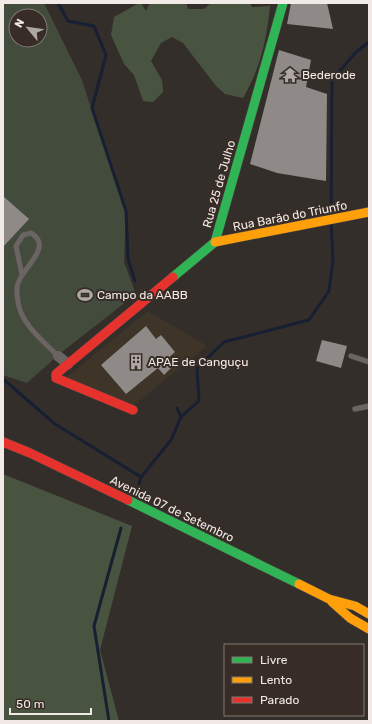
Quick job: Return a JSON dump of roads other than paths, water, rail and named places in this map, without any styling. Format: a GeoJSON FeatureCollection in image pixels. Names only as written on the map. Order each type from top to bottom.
{"type":"FeatureCollection","features":[{"type":"Feature","properties":{"kind":"main road","name":"Rua 25 de Julho"},"geometry":{"type":"LineString","coordinates":[[133,410],[56,378],[56,374],[215,242],[283,3]]}},
{"type":"Feature","properties":{"kind":"main road","name":"Rua Barão do Triunfo"},"geometry":{"type":"LineString","coordinates":[[215,242],[369,212]]}},
{"type":"Feature","properties":{"kind":"main road","name":"Avenida 07 de Setembro"},"geometry":{"type":"LineString","coordinates":[[3,442],[30,453],[329,599],[355,606],[369,614]]}},
{"type":"Feature","properties":{"kind":"main road","name":"Avenida 07 de Setembro"},"geometry":{"type":"LineString","coordinates":[[329,599],[350,618],[369,630]]}},
{"type":"Feature","properties":{"kind":"street"},"geometry":{"type":"LineString","coordinates":[[58,356],[68,364]]}},
{"type":"Feature","properties":{"kind":"lane"},"geometry":{"type":"LineString","coordinates":[[22,275],[16,246],[23,235],[31,233],[37,236],[40,242],[37,254],[18,282],[18,303],[23,318],[58,356]]}},
{"type":"Feature","properties":{"kind":"lane"},"geometry":{"type":"LineString","coordinates":[[351,356],[369,362]]}},
{"type":"Feature","properties":{"kind":"lane"},"geometry":{"type":"LineString","coordinates":[[355,409],[369,406]]}},
{"type":"Feature","properties":{"kind":"waterway"},"geometry":{"type":"LineString","coordinates":[[58,3],[68,21],[94,26],[106,55],[92,108],[126,211],[128,259],[135,281]]}},
{"type":"Feature","properties":{"kind":"waterway"},"geometry":{"type":"LineString","coordinates":[[331,217],[332,80],[356,52],[369,42]]}},
{"type":"Feature","properties":{"kind":"waterway"},"geometry":{"type":"LineString","coordinates":[[181,417],[199,401],[197,368],[224,342],[309,320],[329,291],[333,259],[331,223]]}},
{"type":"Feature","properties":{"kind":"waterway"},"geometry":{"type":"LineString","coordinates":[[3,379],[55,424],[141,477],[139,484]]}},
{"type":"Feature","properties":{"kind":"waterway"},"geometry":{"type":"LineString","coordinates":[[141,477],[171,440],[181,417],[177,408]]}},
{"type":"Feature","properties":{"kind":"waterway"},"geometry":{"type":"LineString","coordinates":[[109,721],[94,626],[121,528]]}},
{"type":"Feature","properties":{"kind":"place","name":"Bederode"},"geometry":{"type":"Point","coordinates":[290,75]}},
{"type":"Feature","properties":{"kind":"place","name":"Campo da AABB"},"geometry":{"type":"Point","coordinates":[85,295]}},
{"type":"Feature","properties":{"kind":"place","name":"APAE de Canguçu"},"geometry":{"type":"Point","coordinates":[136,362]}}]}
